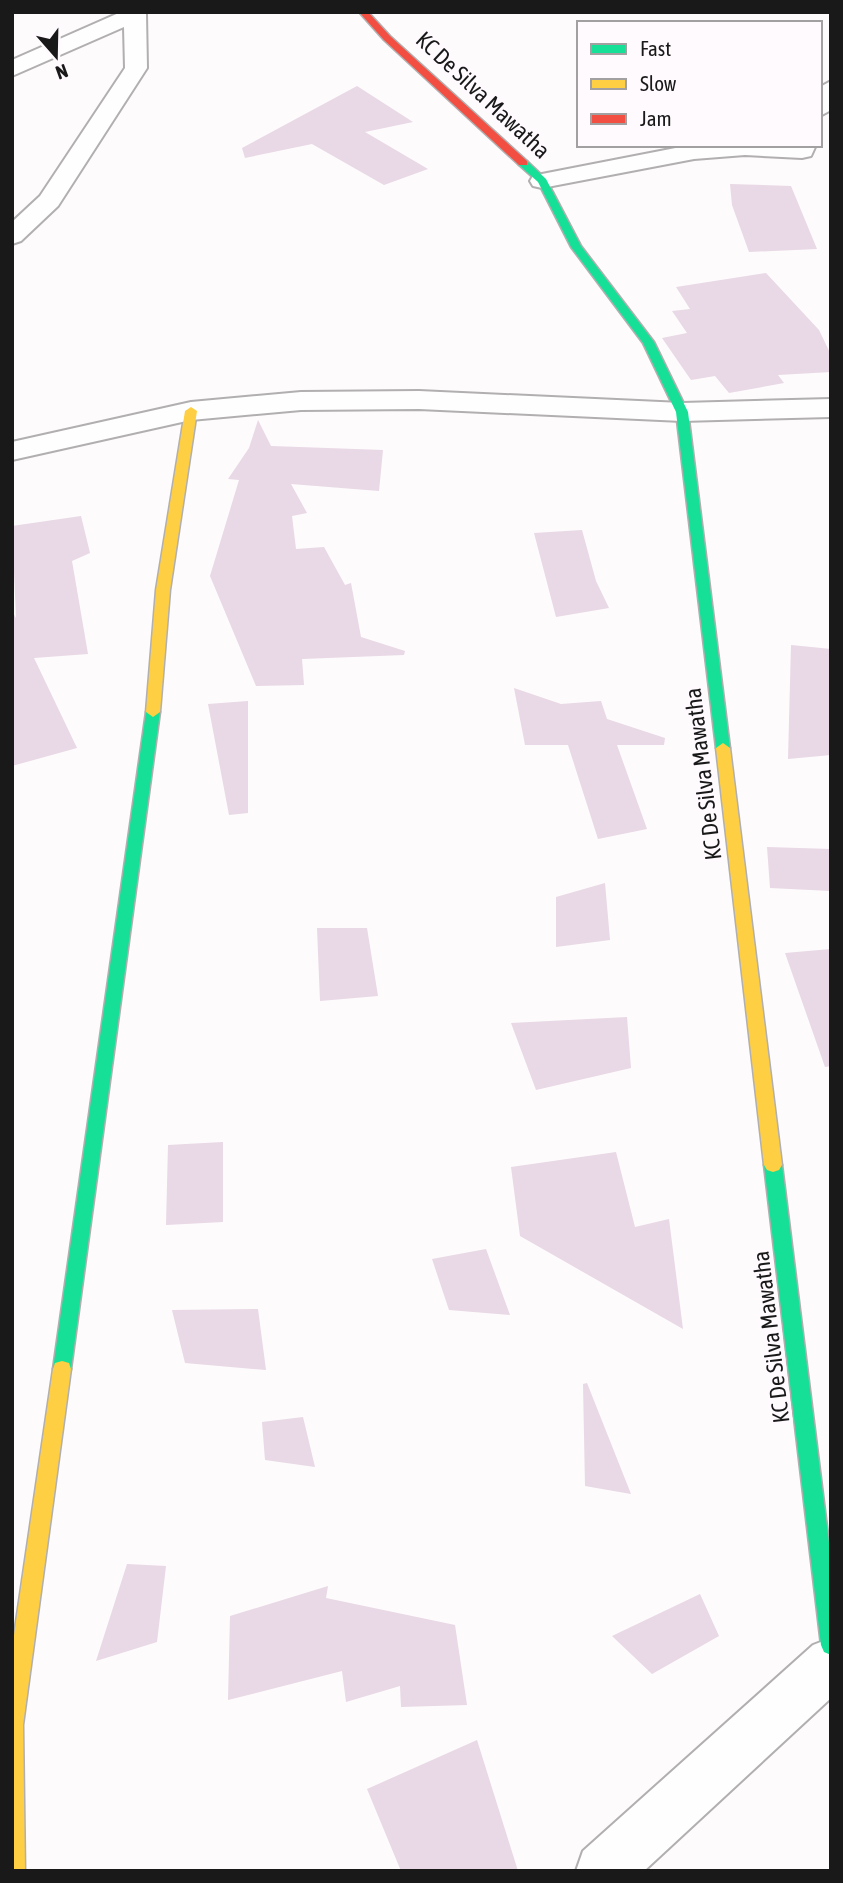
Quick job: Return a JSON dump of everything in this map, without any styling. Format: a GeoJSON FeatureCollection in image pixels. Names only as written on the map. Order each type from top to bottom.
{"type":"FeatureCollection","features":[{"type":"Feature","properties":{"kind":"street","name":"KC De Silva Mawatha"},"geometry":{"type":"LineString","coordinates":[[363,12],[387,38],[542,181],[576,247],[648,342],[682,412],[831,1645]]}},
{"type":"Feature","properties":{"kind":"street"},"geometry":{"type":"LineString","coordinates":[[12,69],[135,14],[136,68],[49,201],[12,236]]}},
{"type":"Feature","properties":{"kind":"street"},"geometry":{"type":"LineString","coordinates":[[822,106],[831,88]]}},
{"type":"Feature","properties":{"kind":"street"},"geometry":{"type":"LineString","coordinates":[[542,181],[694,152],[745,148],[803,148],[831,153]]}},
{"type":"Feature","properties":{"kind":"street"},"geometry":{"type":"LineString","coordinates":[[12,451],[191,411],[302,401],[419,400],[682,412],[831,408]]}},
{"type":"Feature","properties":{"kind":"street"},"geometry":{"type":"LineString","coordinates":[[13,1871],[12,1725],[157,684],[163,590],[191,411]]}},
{"type":"Feature","properties":{"kind":"street"},"geometry":{"type":"LineString","coordinates":[[603,1871],[831,1663]]}},
{"type":"Feature","properties":{"kind":"building"},"geometry":{"type":"Polygon","coordinates":[[[357,86],[413,122],[365,132],[428,169],[384,185],[312,144],[245,158],[242,148],[357,86]]]}},
{"type":"Feature","properties":{"kind":"building"},"geometry":{"type":"Polygon","coordinates":[[[730,184],[791,186],[817,249],[749,252],[732,205],[730,184]]]}},
{"type":"Feature","properties":{"kind":"building"},"geometry":{"type":"Polygon","coordinates":[[[766,273],[819,330],[831,355],[831,372],[778,375],[784,383],[729,393],[715,376],[691,380],[662,338],[687,333],[672,311],[690,309],[676,287],[766,273]]]}},
{"type":"Feature","properties":{"kind":"building"},"geometry":{"type":"Polygon","coordinates":[[[258,420],[271,446],[383,450],[379,491],[291,484],[307,513],[292,516],[296,549],[324,547],[345,585],[351,583],[361,637],[405,651],[404,655],[302,659],[304,685],[256,686],[210,576],[239,480],[228,479],[249,448],[258,420]]]}},
{"type":"Feature","properties":{"kind":"building"},"geometry":{"type":"Polygon","coordinates":[[[81,516],[90,553],[72,561],[88,654],[34,658],[77,748],[12,766],[12,611],[16,618],[12,526],[81,516]]]}},
{"type":"Feature","properties":{"kind":"building"},"geometry":{"type":"Polygon","coordinates":[[[582,530],[596,581],[609,608],[556,617],[534,533],[582,530]]]}},
{"type":"Feature","properties":{"kind":"building"},"geometry":{"type":"Polygon","coordinates":[[[791,645],[831,649],[831,755],[788,759],[791,645]]]}},
{"type":"Feature","properties":{"kind":"building"},"geometry":{"type":"Polygon","coordinates":[[[514,688],[561,704],[601,701],[607,719],[665,738],[664,745],[617,745],[647,829],[598,839],[568,745],[525,745],[514,688]]]}},
{"type":"Feature","properties":{"kind":"building"},"geometry":{"type":"Polygon","coordinates":[[[248,701],[248,813],[229,815],[208,704],[248,701]]]}},
{"type":"Feature","properties":{"kind":"building"},"geometry":{"type":"Polygon","coordinates":[[[767,847],[831,849],[831,891],[770,888],[767,847]]]}},
{"type":"Feature","properties":{"kind":"building"},"geometry":{"type":"Polygon","coordinates":[[[605,883],[610,940],[556,947],[556,897],[605,883]]]}},
{"type":"Feature","properties":{"kind":"building"},"geometry":{"type":"Polygon","coordinates":[[[317,928],[367,928],[378,996],[320,1001],[317,928]]]}},
{"type":"Feature","properties":{"kind":"building"},"geometry":{"type":"Polygon","coordinates":[[[831,949],[831,1066],[825,1067],[785,953],[831,949]]]}},
{"type":"Feature","properties":{"kind":"building"},"geometry":{"type":"Polygon","coordinates":[[[627,1017],[631,1068],[536,1090],[511,1023],[627,1017]]]}},
{"type":"Feature","properties":{"kind":"building"},"geometry":{"type":"Polygon","coordinates":[[[223,1142],[223,1222],[166,1225],[168,1145],[223,1142]]]}},
{"type":"Feature","properties":{"kind":"building"},"geometry":{"type":"Polygon","coordinates":[[[616,1152],[635,1227],[669,1219],[683,1329],[520,1236],[511,1167],[616,1152]]]}},
{"type":"Feature","properties":{"kind":"building"},"geometry":{"type":"Polygon","coordinates":[[[486,1249],[510,1315],[449,1310],[432,1259],[486,1249]]]}},
{"type":"Feature","properties":{"kind":"building"},"geometry":{"type":"Polygon","coordinates":[[[258,1309],[266,1370],[185,1363],[172,1310],[258,1309]]]}},
{"type":"Feature","properties":{"kind":"building"},"geometry":{"type":"Polygon","coordinates":[[[587,1383],[631,1494],[585,1486],[583,1384],[587,1383]]]}},
{"type":"Feature","properties":{"kind":"building"},"geometry":{"type":"Polygon","coordinates":[[[303,1417],[315,1467],[265,1460],[262,1422],[303,1417]]]}},
{"type":"Feature","properties":{"kind":"building"},"geometry":{"type":"Polygon","coordinates":[[[127,1564],[166,1566],[157,1642],[96,1661],[127,1564]]]}},
{"type":"Feature","properties":{"kind":"building"},"geometry":{"type":"Polygon","coordinates":[[[328,1586],[326,1598],[455,1625],[467,1705],[401,1707],[400,1686],[346,1702],[342,1671],[228,1700],[230,1616],[328,1586]]]}},
{"type":"Feature","properties":{"kind":"building"},"geometry":{"type":"Polygon","coordinates":[[[700,1594],[719,1636],[652,1674],[612,1636],[700,1594]]]}},
{"type":"Feature","properties":{"kind":"building"},"geometry":{"type":"Polygon","coordinates":[[[477,1740],[518,1871],[401,1871],[367,1789],[477,1740]]]}},
{"type":"Feature","properties":{"kind":"traffic: fast"},"geometry":{"type":"LineString","coordinates":[[523,163],[542,181],[576,247],[648,342],[682,412],[723,748]]}},
{"type":"Feature","properties":{"kind":"traffic: fast"},"geometry":{"type":"LineString","coordinates":[[62,1369],[153,712]]}},
{"type":"Feature","properties":{"kind":"traffic: fast"},"geometry":{"type":"LineString","coordinates":[[773,1165],[831,1645]]}},
{"type":"Feature","properties":{"kind":"traffic: slow"},"geometry":{"type":"LineString","coordinates":[[153,712],[163,590],[191,411]]}},
{"type":"Feature","properties":{"kind":"traffic: slow"},"geometry":{"type":"LineString","coordinates":[[723,748],[773,1165]]}},
{"type":"Feature","properties":{"kind":"traffic: slow"},"geometry":{"type":"LineString","coordinates":[[14,1871],[12,1725],[62,1369]]}},
{"type":"Feature","properties":{"kind":"traffic: jam"},"geometry":{"type":"LineString","coordinates":[[363,12],[387,38],[523,163]]}}]}
